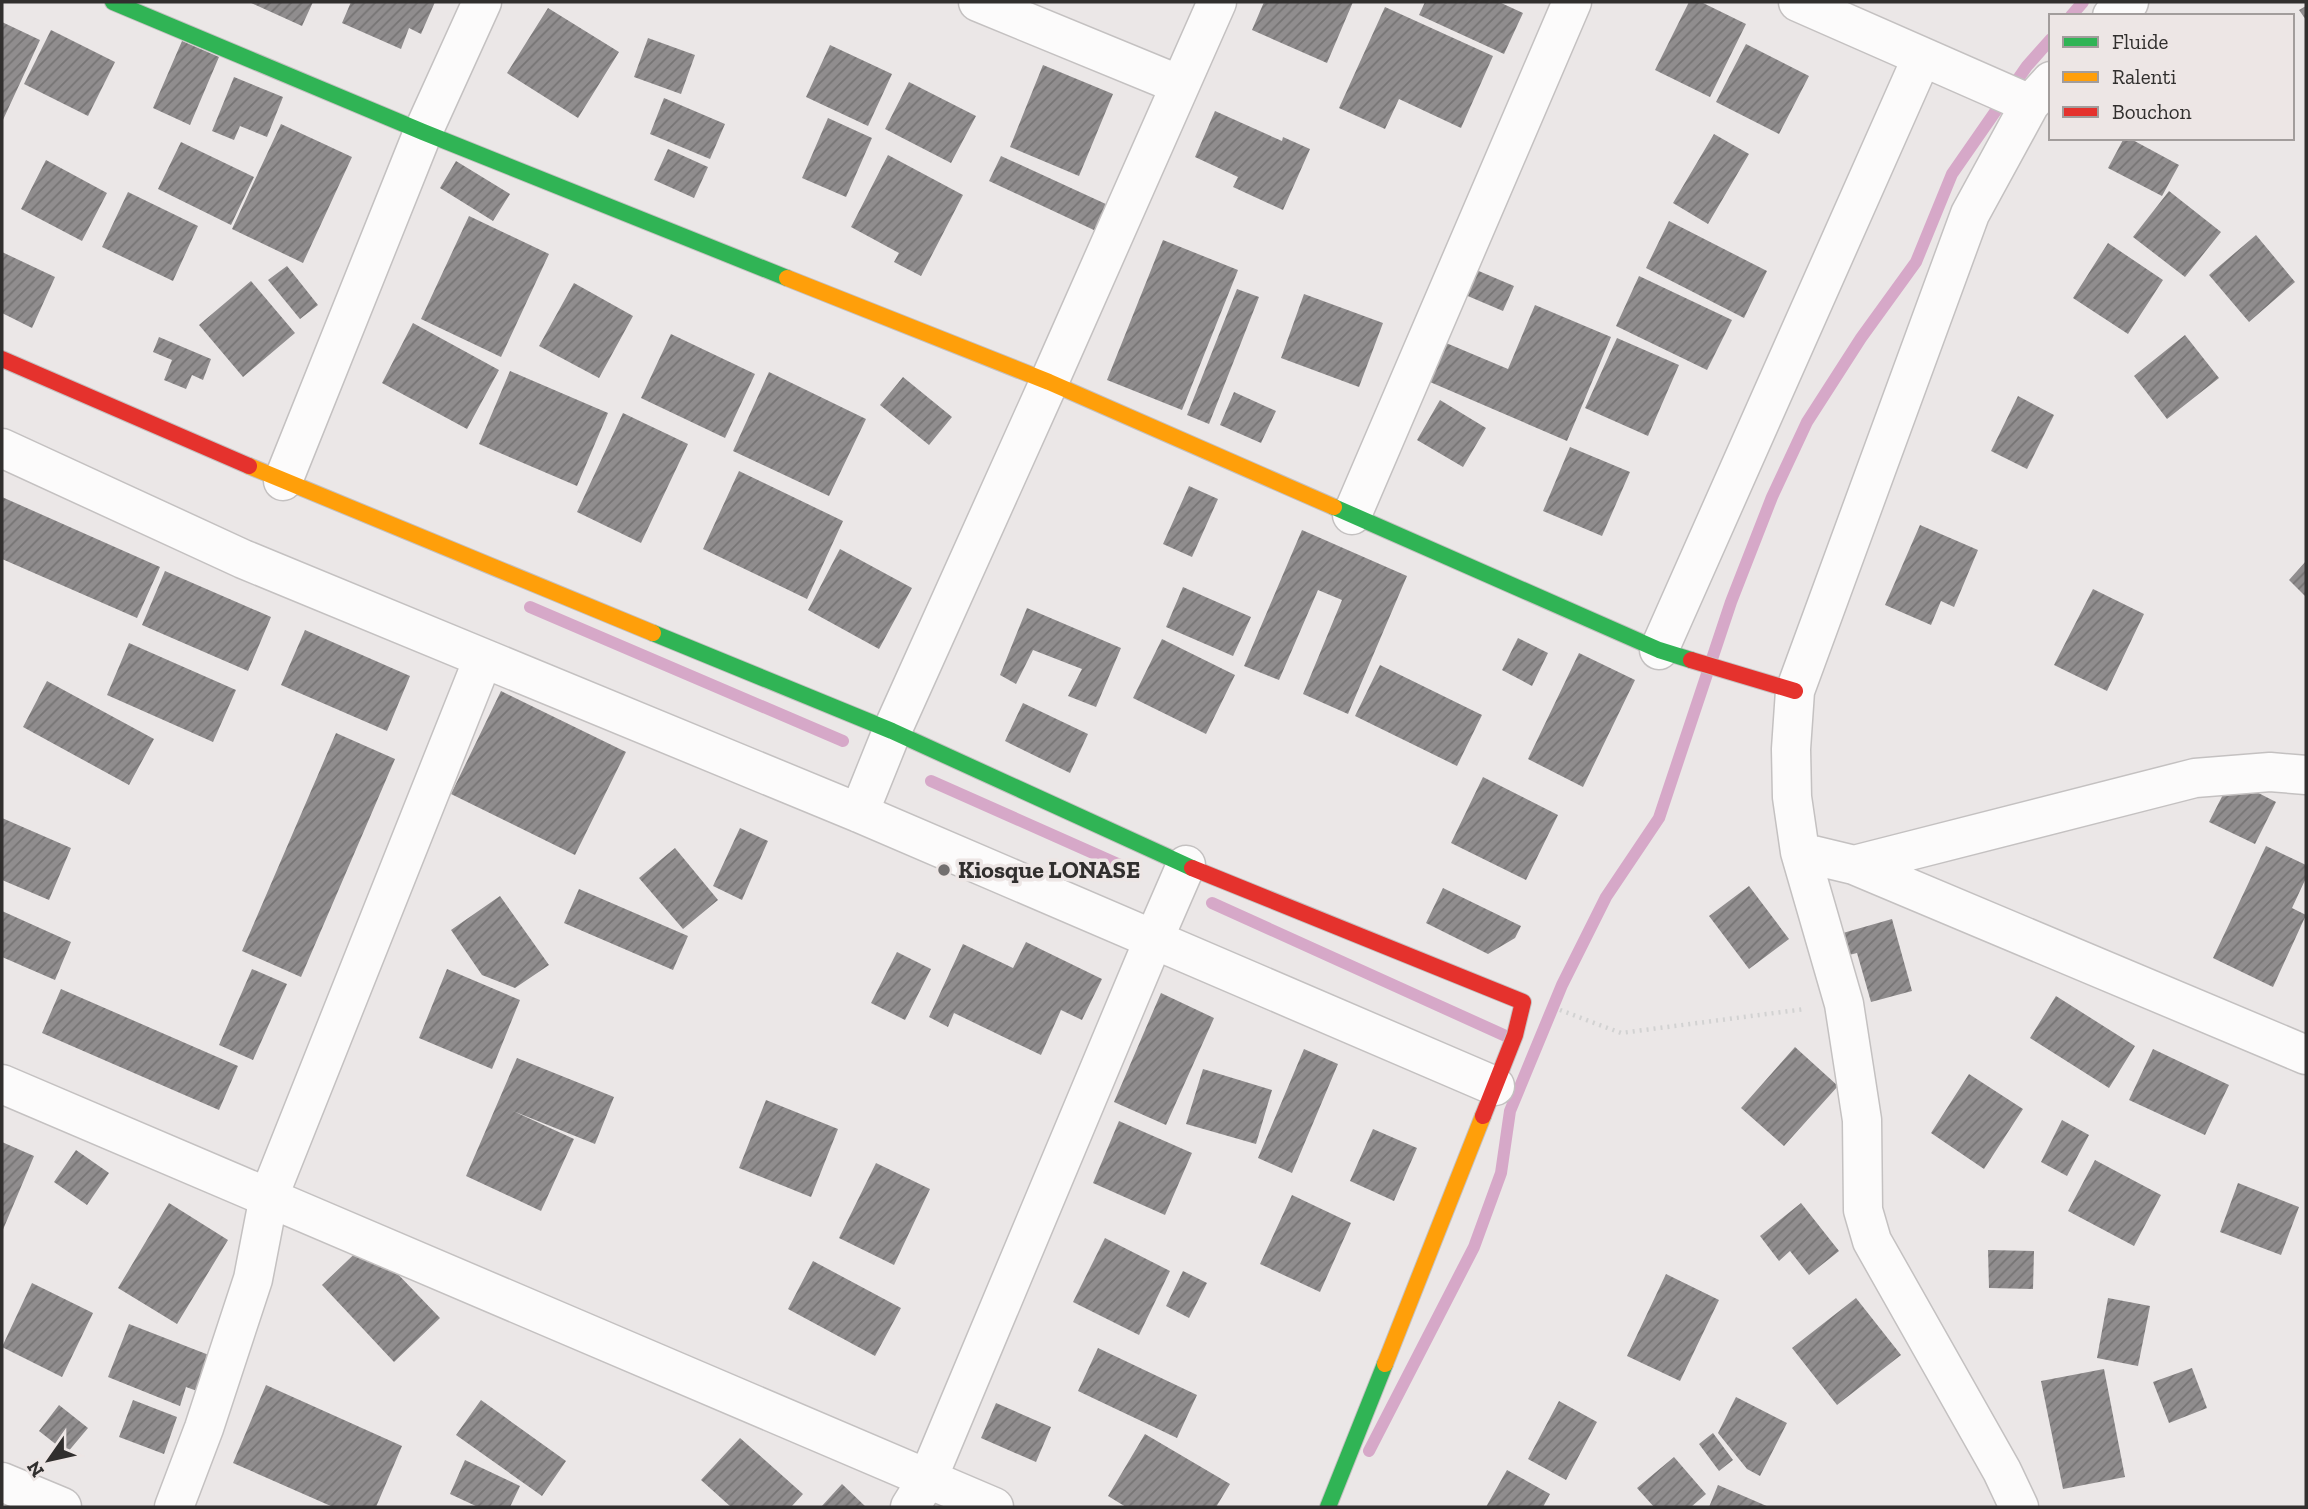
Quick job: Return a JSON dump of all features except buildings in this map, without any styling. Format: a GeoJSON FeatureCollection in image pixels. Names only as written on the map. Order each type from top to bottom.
{"type":"FeatureCollection","features":[{"type":"Feature","properties":{"kind":"street"},"geometry":{"type":"LineString","coordinates":[[113,2],[170,13],[423,132],[1049,382],[1659,650],[1795,691]]}},
{"type":"Feature","properties":{"kind":"street"},"geometry":{"type":"LineString","coordinates":[[283,481],[423,132],[482,2]]}},
{"type":"Feature","properties":{"kind":"street"},"geometry":{"type":"LineString","coordinates":[[978,2],[1180,85]]}},
{"type":"Feature","properties":{"kind":"street"},"geometry":{"type":"LineString","coordinates":[[859,813],[892,731],[1217,2]]}},
{"type":"Feature","properties":{"kind":"street"},"geometry":{"type":"LineString","coordinates":[[1352,515],[1572,2]]}},
{"type":"Feature","properties":{"kind":"street"},"geometry":{"type":"LineString","coordinates":[[1798,2],[1923,57],[2040,92],[1970,214],[1795,691],[1791,749],[1792,797],[1800,852],[1844,1004],[1862,1120],[1863,1210],[1872,1241],[2002,1471],[2018,1507]]}},
{"type":"Feature","properties":{"kind":"street"},"geometry":{"type":"LineString","coordinates":[[2114,14],[2129,2]]}},
{"type":"Feature","properties":{"kind":"street"},"geometry":{"type":"LineString","coordinates":[[1659,650],[1923,57]]}},
{"type":"Feature","properties":{"kind":"street"},"geometry":{"type":"LineString","coordinates":[[2,359],[283,481],[892,731],[1186,865],[1523,1002],[1495,1086],[1328,1507]]}},
{"type":"Feature","properties":{"kind":"street"},"geometry":{"type":"LineString","coordinates":[[2,448],[243,559],[859,813],[1495,1086]]}},
{"type":"Feature","properties":{"kind":"street"},"geometry":{"type":"LineString","coordinates":[[174,1507],[205,1428],[253,1279],[269,1196],[483,659]]}},
{"type":"Feature","properties":{"kind":"street"},"geometry":{"type":"LineString","coordinates":[[1854,865],[2195,778],[2270,772],[2306,775]]}},
{"type":"Feature","properties":{"kind":"street"},"geometry":{"type":"LineString","coordinates":[[1800,852],[1854,865],[2306,1055]]}},
{"type":"Feature","properties":{"kind":"street"},"geometry":{"type":"LineString","coordinates":[[919,1492],[1186,865]]}},
{"type":"Feature","properties":{"kind":"street"},"geometry":{"type":"LineString","coordinates":[[2,1084],[269,1196],[919,1492],[994,1507]]}},
{"type":"Feature","properties":{"kind":"street"},"geometry":{"type":"LineString","coordinates":[[2,1482],[62,1507]]}},
{"type":"Feature","properties":{"kind":"path"},"geometry":{"type":"LineString","coordinates":[[1581,1019],[1621,1032],[1844,1004]]}},
{"type":"Feature","properties":{"kind":"waterway"},"geometry":{"type":"LineString","coordinates":[[2073,14],[2083,2]]}},
{"type":"Feature","properties":{"kind":"waterway"},"geometry":{"type":"LineString","coordinates":[[1369,1451],[1474,1247],[1501,1173],[1510,1111],[1562,985],[1606,897],[1659,818],[1731,602],[1772,497],[1807,422],[1861,338],[1916,262],[1952,174],[2027,66],[2049,41]]}},
{"type":"Feature","properties":{"kind":"waterway"},"geometry":{"type":"LineString","coordinates":[[530,607],[843,741]]}},
{"type":"Feature","properties":{"kind":"waterway"},"geometry":{"type":"LineString","coordinates":[[931,781],[1129,869]]}},
{"type":"Feature","properties":{"kind":"waterway"},"geometry":{"type":"LineString","coordinates":[[1212,903],[1508,1037]]}},
{"type":"Feature","properties":{"kind":"traffic: fast"},"geometry":{"type":"LineString","coordinates":[[113,2],[423,132],[787,278]]}},
{"type":"Feature","properties":{"kind":"traffic: fast"},"geometry":{"type":"LineString","coordinates":[[1334,507],[1659,650],[1691,660]]}},
{"type":"Feature","properties":{"kind":"traffic: fast"},"geometry":{"type":"LineString","coordinates":[[653,633],[892,731],[1192,868]]}},
{"type":"Feature","properties":{"kind":"traffic: fast"},"geometry":{"type":"LineString","coordinates":[[1328,1507],[1385,1364]]}},
{"type":"Feature","properties":{"kind":"traffic: slow"},"geometry":{"type":"LineString","coordinates":[[787,278],[1049,382],[1334,507]]}},
{"type":"Feature","properties":{"kind":"traffic: slow"},"geometry":{"type":"LineString","coordinates":[[249,466],[653,633]]}},
{"type":"Feature","properties":{"kind":"traffic: slow"},"geometry":{"type":"LineString","coordinates":[[1385,1364],[1483,1116]]}},
{"type":"Feature","properties":{"kind":"traffic: jam"},"geometry":{"type":"LineString","coordinates":[[2,359],[249,466]]}},
{"type":"Feature","properties":{"kind":"traffic: jam"},"geometry":{"type":"LineString","coordinates":[[1691,660],[1795,691]]}},
{"type":"Feature","properties":{"kind":"traffic: jam"},"geometry":{"type":"LineString","coordinates":[[1192,868],[1523,1002],[1515,1035],[1483,1116]]}},
{"type":"Feature","properties":{"kind":"place","name":"Kiosque LONASE"},"geometry":{"type":"Point","coordinates":[944,870]}}]}
